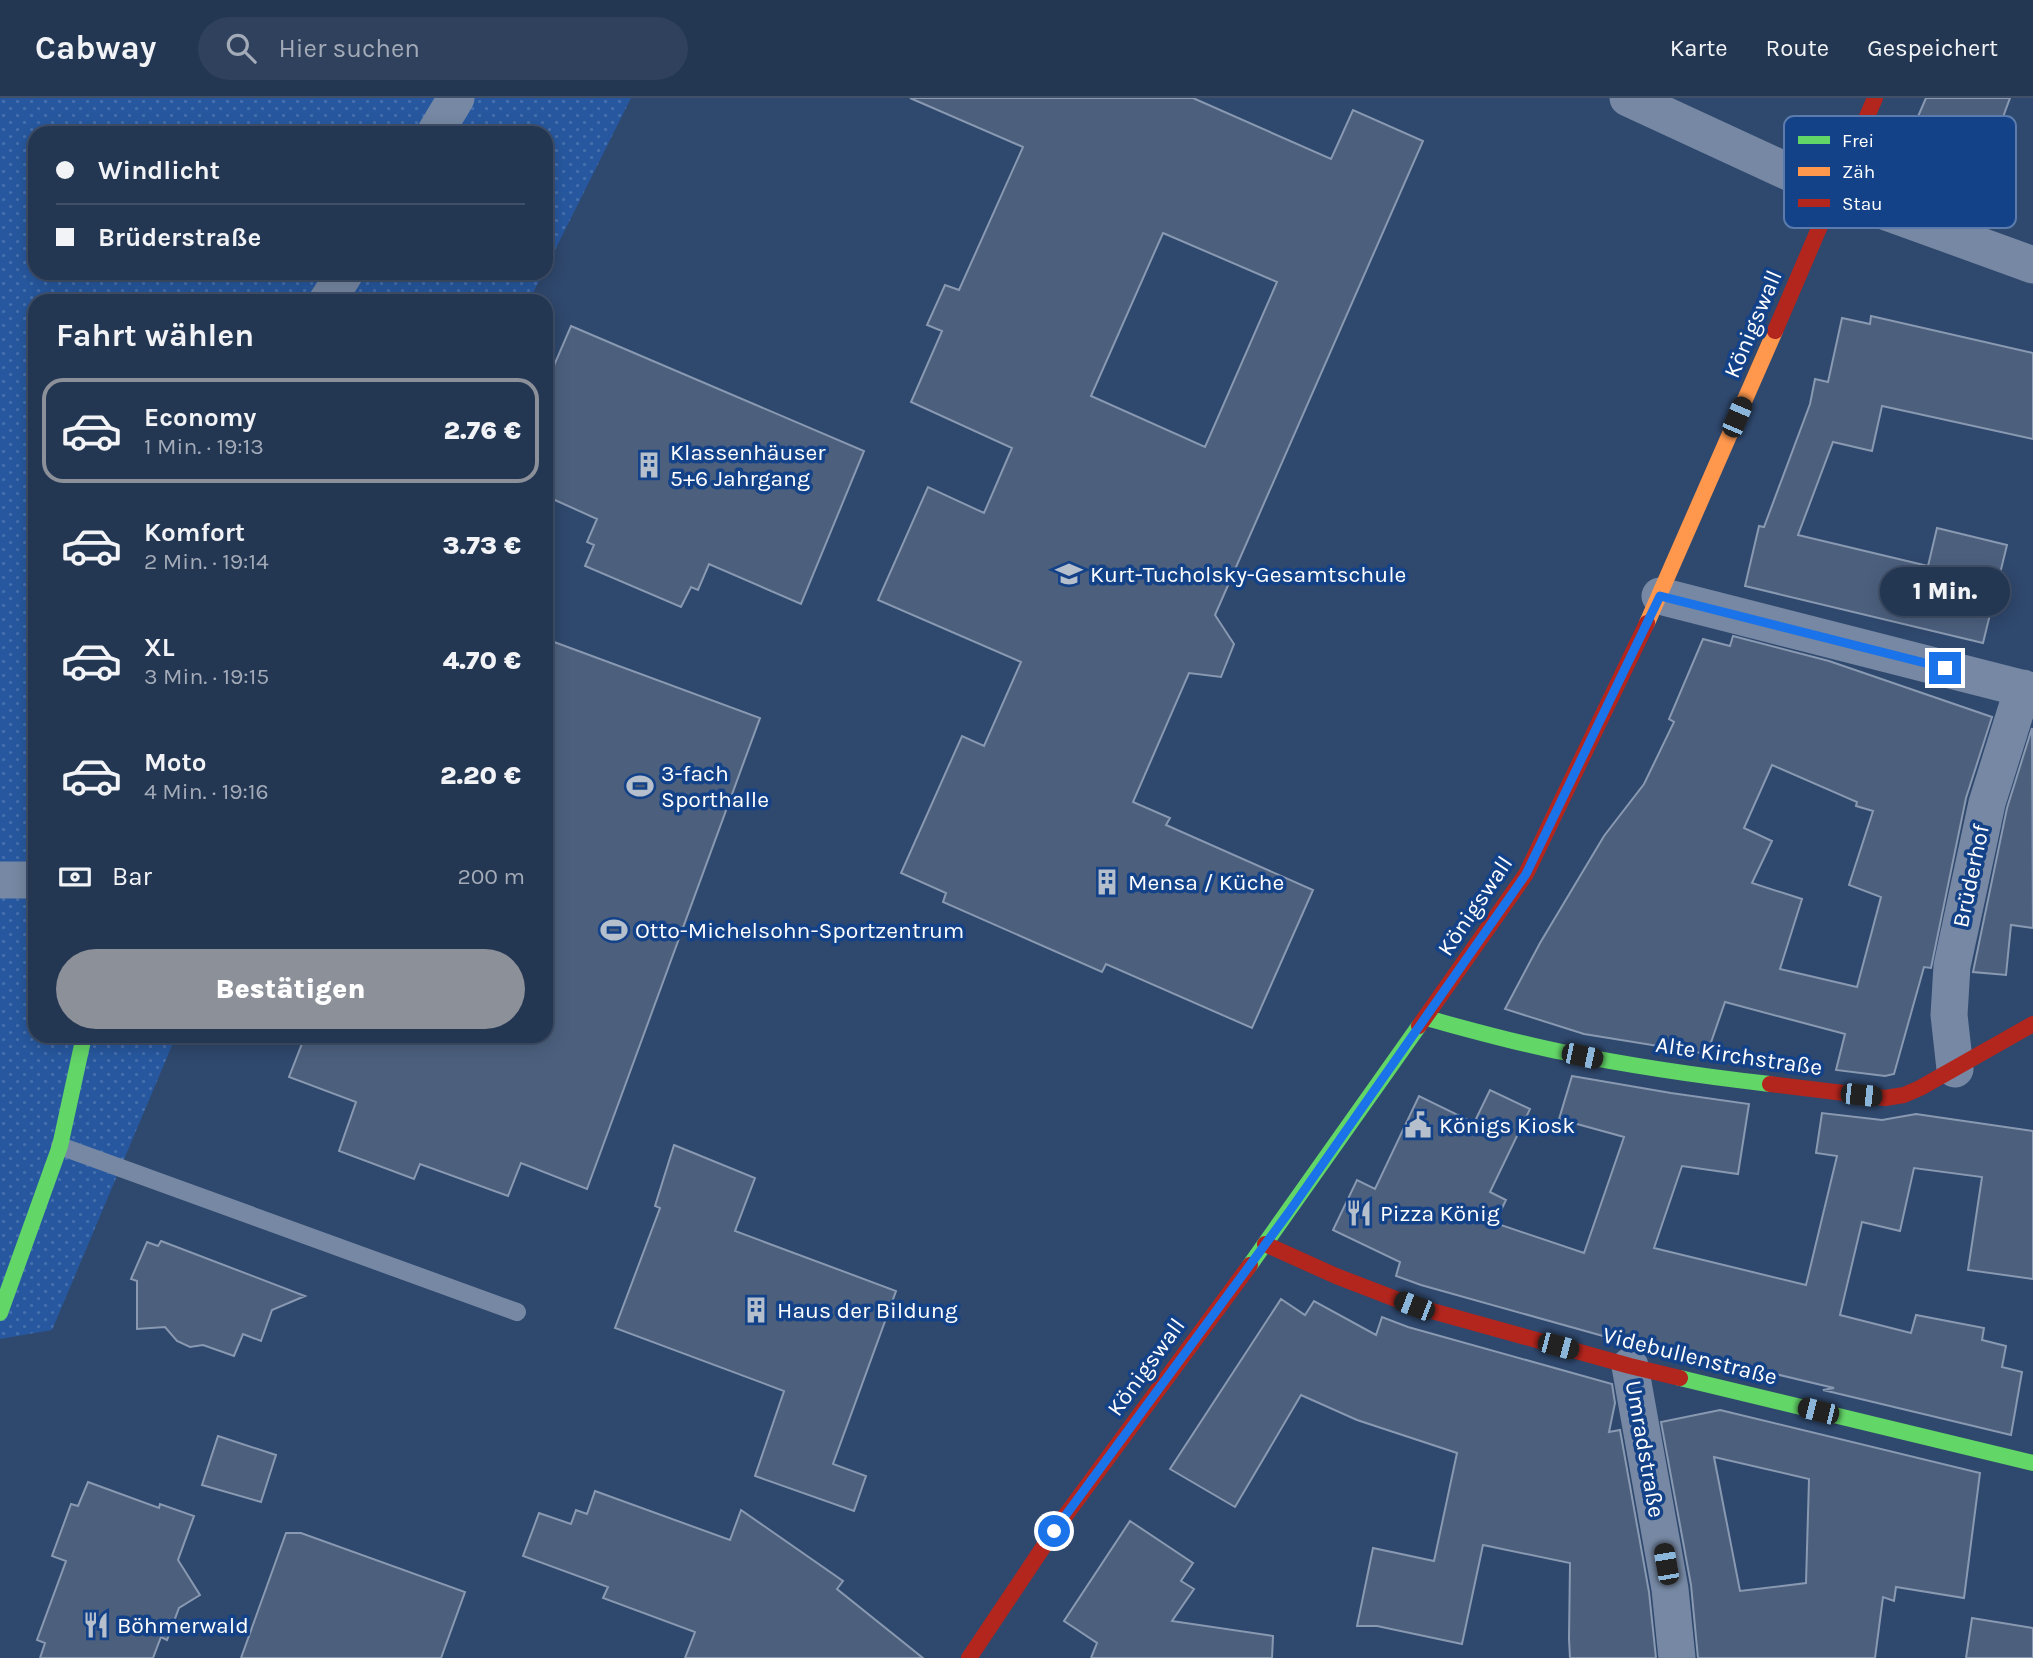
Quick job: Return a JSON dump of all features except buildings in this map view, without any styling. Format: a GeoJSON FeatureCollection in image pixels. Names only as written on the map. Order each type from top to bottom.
{"type":"FeatureCollection","features":[{"type":"Feature","properties":{"kind":"street"},"geometry":{"type":"LineString","coordinates":[[439,126],[456,98]]}},
{"type":"Feature","properties":{"kind":"street"},"geometry":{"type":"LineString","coordinates":[[1628,98],[1784,170]]}},
{"type":"Feature","properties":{"kind":"street","name":"Königswall"},"geometry":{"type":"LineString","coordinates":[[1867,116],[1875,98]]}},
{"type":"Feature","properties":{"kind":"street","name":"Königswall"},"geometry":{"type":"LineString","coordinates":[[982,1653],[1054,1531],[1265,1244],[1526,874],[1660,596],[1819,228]]}},
{"type":"Feature","properties":{"kind":"street"},"geometry":{"type":"LineString","coordinates":[[1931,228],[2033,265]]}},
{"type":"Feature","properties":{"kind":"street"},"geometry":{"type":"LineString","coordinates":[[1660,596],[2028,689]]}},
{"type":"Feature","properties":{"kind":"street","name":"Brüderhof"},"geometry":{"type":"LineString","coordinates":[[1955,1069],[1949,1015],[1952,966],[1987,803],[2028,689]]}},
{"type":"Feature","properties":{"kind":"street"},"geometry":{"type":"LineString","coordinates":[[0,880],[28,880]]}},
{"type":"Feature","properties":{"kind":"street","name":"Alte Kirchstraße"},"geometry":{"type":"LineString","coordinates":[[1426,1018],[1515,1042],[1604,1060],[1743,1082],[1885,1098],[1904,1095],[2033,1024]]}},
{"type":"Feature","properties":{"kind":"street"},"geometry":{"type":"LineString","coordinates":[[0,1313],[60,1146],[82,1043]]}},
{"type":"Feature","properties":{"kind":"street","name":"Videbullenstraße"},"geometry":{"type":"LineString","coordinates":[[1265,1244],[1336,1276],[1414,1306],[1630,1366],[2033,1463]]}},
{"type":"Feature","properties":{"kind":"street","name":"Umradstraße"},"geometry":{"type":"LineString","coordinates":[[1630,1366],[1670,1588],[1677,1658]]}},
{"type":"Feature","properties":{"kind":"lane"},"geometry":{"type":"LineString","coordinates":[[60,1146],[517,1312]]}},
{"type":"Feature","properties":{"kind":"shaded area"},"geometry":{"type":"Polygon","coordinates":[[[0,98],[631,98],[553,254],[553,126],[28,126],[28,280],[540,280],[532,294],[28,294],[28,1043],[173,1043],[52,1330],[0,1339],[0,98]]]}},
{"type":"Feature","properties":{"kind":"traffic: fast"},"geometry":{"type":"LineString","coordinates":[[1426,1018],[1528,1045],[1588,1057],[1770,1084]]}},
{"type":"Feature","properties":{"kind":"traffic: fast"},"geometry":{"type":"LineString","coordinates":[[1250,1265],[1419,1026]]}},
{"type":"Feature","properties":{"kind":"traffic: fast"},"geometry":{"type":"LineString","coordinates":[[0,1313],[60,1146],[82,1043]]}},
{"type":"Feature","properties":{"kind":"traffic: fast"},"geometry":{"type":"LineString","coordinates":[[1680,1378],[2033,1463]]}},
{"type":"Feature","properties":{"kind":"traffic: slow"},"geometry":{"type":"LineString","coordinates":[[1647,623],[1775,331]]}},
{"type":"Feature","properties":{"kind":"traffic: jam"},"geometry":{"type":"LineString","coordinates":[[1867,116],[1875,98]]}},
{"type":"Feature","properties":{"kind":"traffic: jam"},"geometry":{"type":"LineString","coordinates":[[1775,331],[1819,228]]}},
{"type":"Feature","properties":{"kind":"traffic: jam"},"geometry":{"type":"LineString","coordinates":[[1419,1026],[1526,874],[1647,623]]}},
{"type":"Feature","properties":{"kind":"traffic: jam"},"geometry":{"type":"LineString","coordinates":[[1770,1084],[1885,1098],[1904,1095],[2033,1024]]}},
{"type":"Feature","properties":{"kind":"traffic: jam"},"geometry":{"type":"LineString","coordinates":[[1265,1244],[1336,1276],[1414,1306],[1680,1378]]}},
{"type":"Feature","properties":{"kind":"traffic: jam"},"geometry":{"type":"LineString","coordinates":[[969,1658],[1054,1531],[1250,1265]]}},
{"type":"Feature","properties":{"kind":"place","name":"Klassenhäuser 5+6 Jahrgang"},"geometry":{"type":"Point","coordinates":[649,465]}},
{"type":"Feature","properties":{"kind":"place","name":"Kurt-Tucholsky-Gesamtschule"},"geometry":{"type":"Point","coordinates":[1069,574]}},
{"type":"Feature","properties":{"kind":"place","name":"3-fach Sporthalle"},"geometry":{"type":"Point","coordinates":[640,786]}},
{"type":"Feature","properties":{"kind":"place","name":"Mensa / Küche"},"geometry":{"type":"Point","coordinates":[1107,882]}},
{"type":"Feature","properties":{"kind":"place","name":"Otto-Michelsohn-Sportzentrum"},"geometry":{"type":"Point","coordinates":[614,930]}},
{"type":"Feature","properties":{"kind":"place","name":"Königs Kiosk"},"geometry":{"type":"Point","coordinates":[1418,1125]}},
{"type":"Feature","properties":{"kind":"place","name":"Pizza König"},"geometry":{"type":"Point","coordinates":[1359,1213]}},
{"type":"Feature","properties":{"kind":"place","name":"Haus der Bildung"},"geometry":{"type":"Point","coordinates":[756,1310]}},
{"type":"Feature","properties":{"kind":"place","name":"Böhmerwald"},"geometry":{"type":"Point","coordinates":[96,1625]}},
{"type":"Feature","properties":{"kind":"route"},"geometry":{"type":"LineString","coordinates":[[1054,1531],[1289,1212],[1526,874],[1660,596],[1945,668]]}}]}
